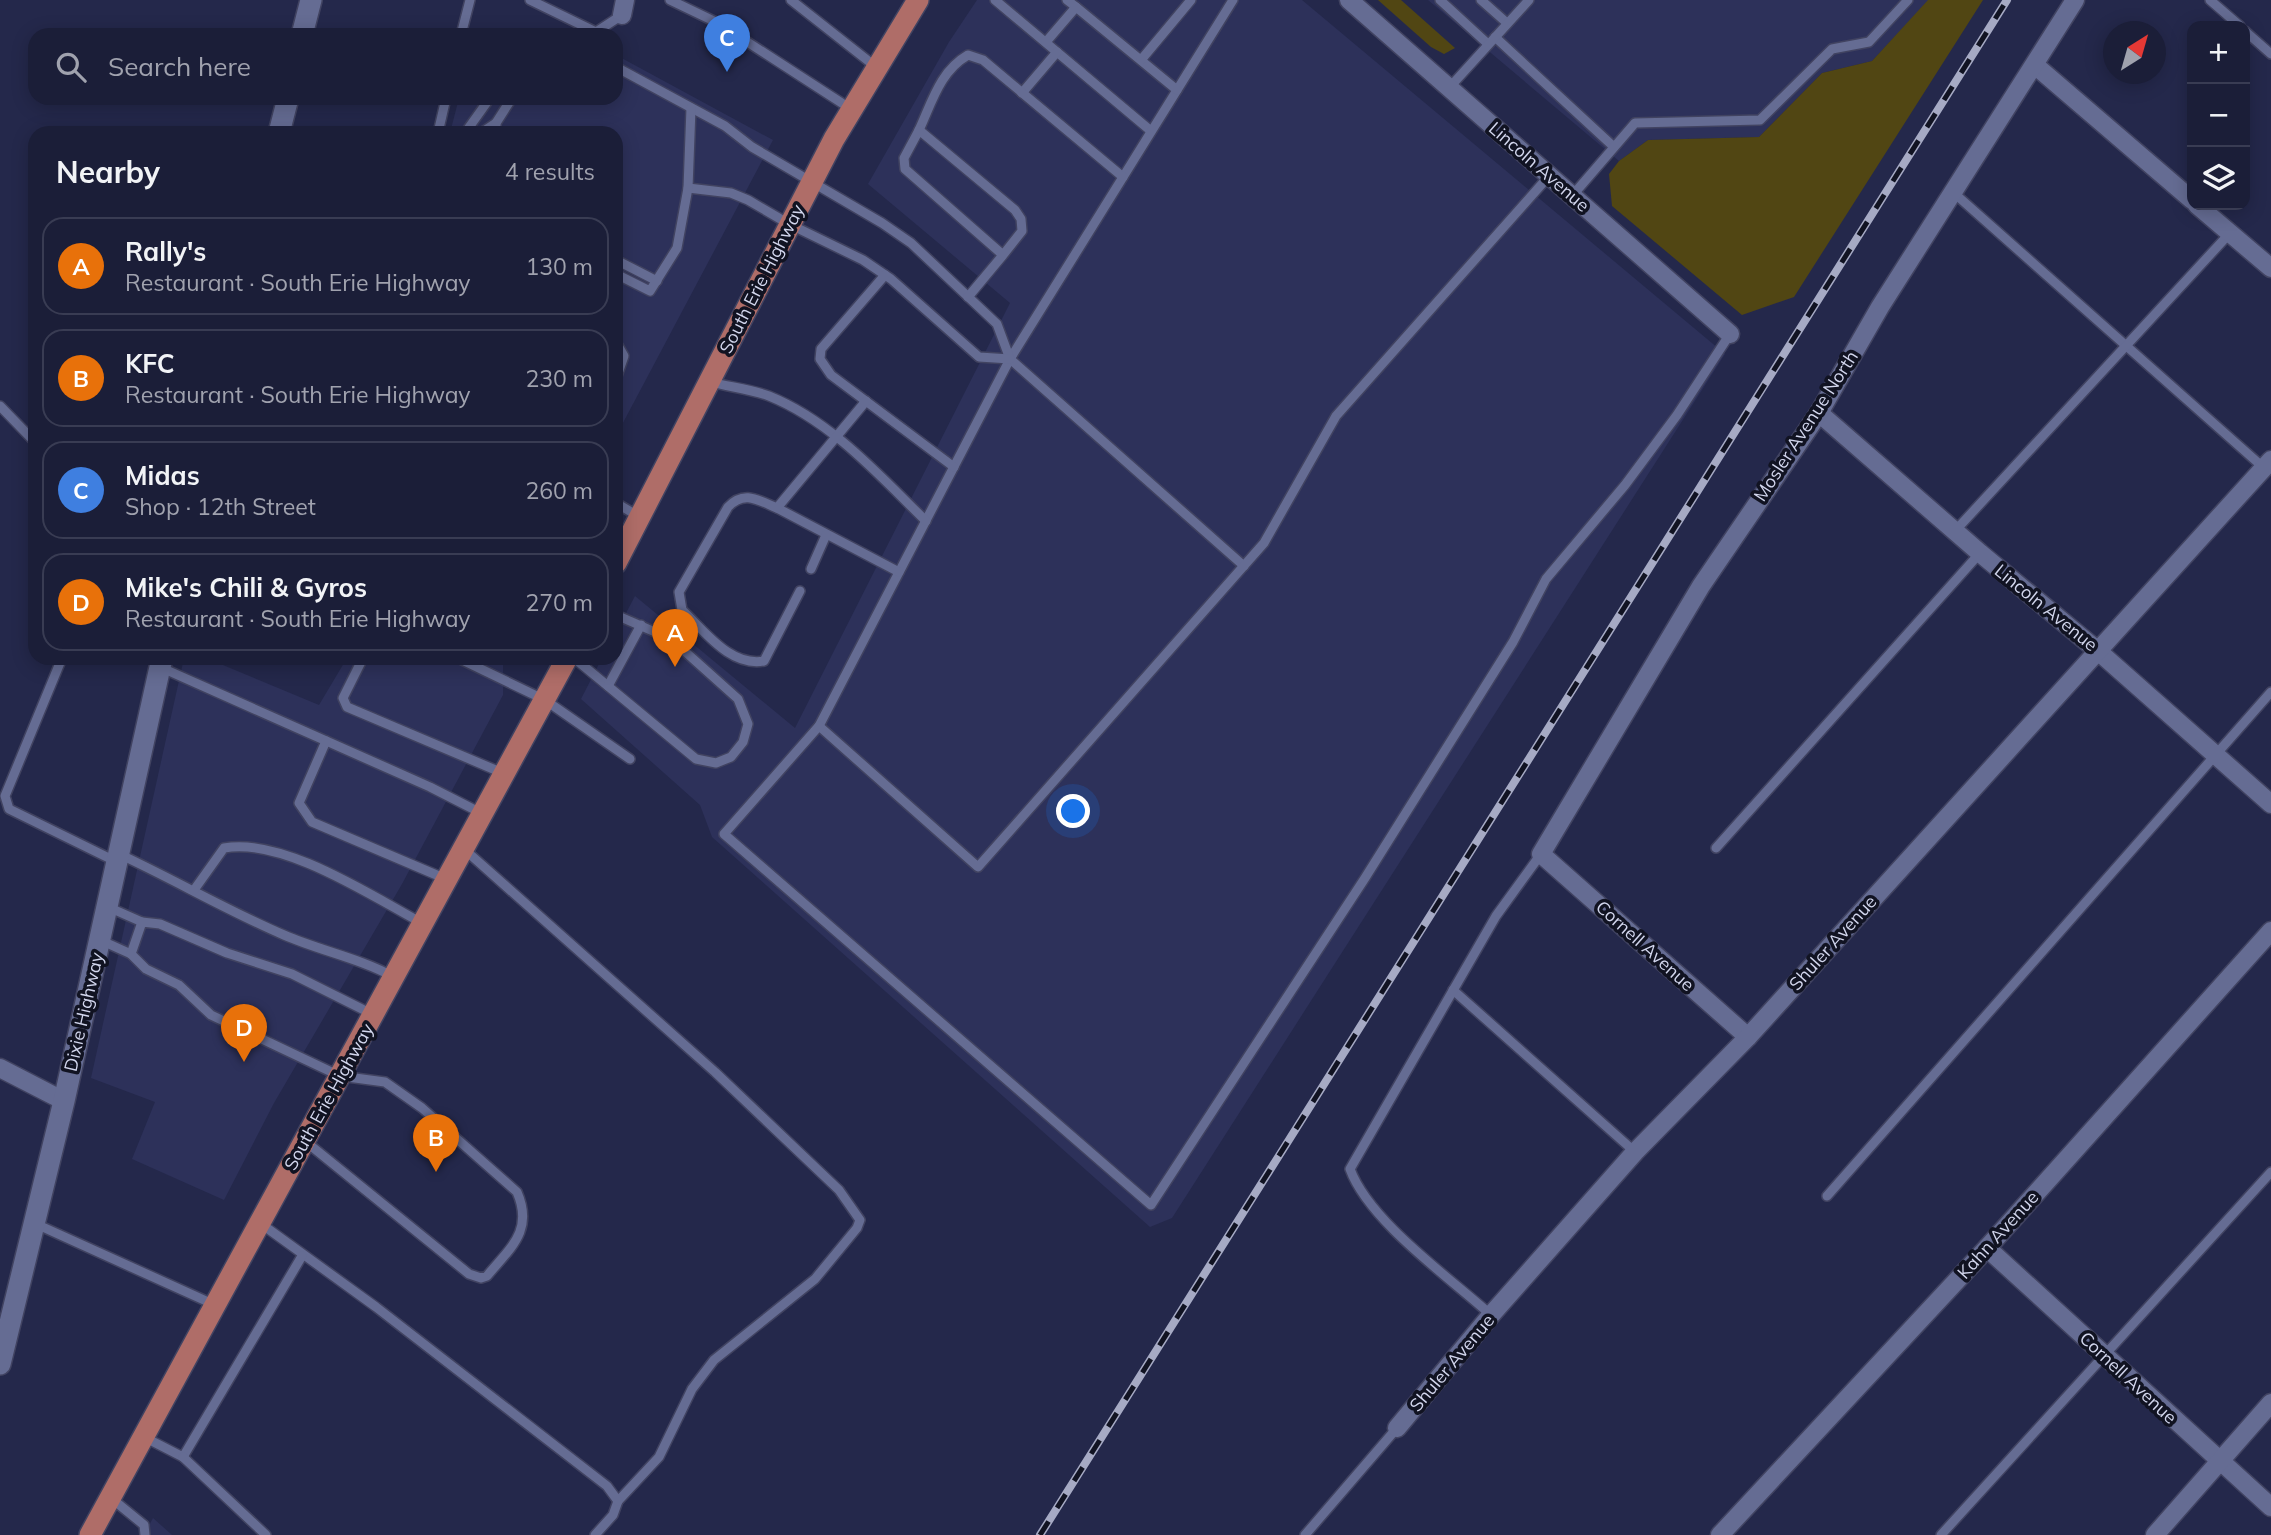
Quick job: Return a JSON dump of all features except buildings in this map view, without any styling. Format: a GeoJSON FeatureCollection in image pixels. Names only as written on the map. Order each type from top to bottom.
{"type":"FeatureCollection","features":[{"type":"Feature","properties":{"kind":"main road","name":"South Erie Highway"},"geometry":{"type":"LineString","coordinates":[[623,550],[811,183],[851,109],[918,0]]}},
{"type":"Feature","properties":{"kind":"main road","name":"South Erie Highway"},"geometry":{"type":"LineString","coordinates":[[90,1535],[563,665]]}},
{"type":"Feature","properties":{"kind":"street"},"geometry":{"type":"LineString","coordinates":[[305,28],[311,0]]}},
{"type":"Feature","properties":{"kind":"street","name":"Lincoln Avenue"},"geometry":{"type":"LineString","coordinates":[[1349,0],[1730,334]]}},
{"type":"Feature","properties":{"kind":"street","name":"Mosler Avenue North"},"geometry":{"type":"LineString","coordinates":[[1541,854],[1701,586],[1819,413],[1880,307],[2036,66],[2075,0]]}},
{"type":"Feature","properties":{"kind":"street"},"geometry":{"type":"LineString","coordinates":[[2036,66],[2187,196]]}},
{"type":"Feature","properties":{"kind":"street"},"geometry":{"type":"LineString","coordinates":[[281,126],[286,105]]}},
{"type":"Feature","properties":{"kind":"street"},"geometry":{"type":"LineString","coordinates":[[2203,210],[2271,268]]}},
{"type":"Feature","properties":{"kind":"street","name":"Lincoln Avenue"},"geometry":{"type":"LineString","coordinates":[[1819,413],[2098,651],[2271,804]]}},
{"type":"Feature","properties":{"kind":"street","name":"Shuler Avenue"},"geometry":{"type":"LineString","coordinates":[[1397,1428],[1491,1315],[1635,1152],[1748,1037],[2267,464]]}},
{"type":"Feature","properties":{"kind":"street","name":"Dixie Highway"},"geometry":{"type":"LineString","coordinates":[[0,1364],[64,1101],[160,665]]}},
{"type":"Feature","properties":{"kind":"street","name":"Cornell Avenue"},"geometry":{"type":"LineString","coordinates":[[1541,854],[1748,1037]]}},
{"type":"Feature","properties":{"kind":"street","name":"Kahn Avenue"},"geometry":{"type":"LineString","coordinates":[[1720,1535],[1987,1248],[2271,931]]}},
{"type":"Feature","properties":{"kind":"street"},"geometry":{"type":"LineString","coordinates":[[0,1068],[64,1101]]}},
{"type":"Feature","properties":{"kind":"street","name":"Cornell Avenue"},"geometry":{"type":"LineString","coordinates":[[1987,1248],[2271,1507]]}},
{"type":"Feature","properties":{"kind":"street"},"geometry":{"type":"LineString","coordinates":[[2155,1535],[2271,1403]]}},
{"type":"Feature","properties":{"kind":"lane"},"geometry":{"type":"LineString","coordinates":[[463,28],[470,0]]}},
{"type":"Feature","properties":{"kind":"lane"},"geometry":{"type":"LineString","coordinates":[[530,0],[588,28]]}},
{"type":"Feature","properties":{"kind":"lane"},"geometry":{"type":"LineString","coordinates":[[670,0],[718,23],[851,109]]}},
{"type":"Feature","properties":{"kind":"lane"},"geometry":{"type":"LineString","coordinates":[[791,0],[876,67]]}},
{"type":"Feature","properties":{"kind":"lane"},"geometry":{"type":"LineString","coordinates":[[995,0],[1151,131]]}},
{"type":"Feature","properties":{"kind":"lane"},"geometry":{"type":"LineString","coordinates":[[1067,0],[1177,90]]}},
{"type":"Feature","properties":{"kind":"lane"},"geometry":{"type":"LineString","coordinates":[[1141,60],[1191,0]]}},
{"type":"Feature","properties":{"kind":"lane"},"geometry":{"type":"LineString","coordinates":[[1233,0],[1010,359],[820,726],[724,834],[1152,1205],[1372,867],[1513,642],[1546,579],[1625,485],[1677,415],[1730,334]]}},
{"type":"Feature","properties":{"kind":"lane"},"geometry":{"type":"LineString","coordinates":[[1440,0],[1492,40],[1614,147]]}},
{"type":"Feature","properties":{"kind":"lane"},"geometry":{"type":"LineString","coordinates":[[1481,0],[1507,23]]}},
{"type":"Feature","properties":{"kind":"lane"},"geometry":{"type":"LineString","coordinates":[[1449,88],[1529,0]]}},
{"type":"Feature","properties":{"kind":"lane"},"geometry":{"type":"LineString","coordinates":[[1572,196],[1635,122],[1760,120],[1832,49],[1869,42],[1908,0]]}},
{"type":"Feature","properties":{"kind":"lane"},"geometry":{"type":"LineString","coordinates":[[2210,0],[2234,21]]}},
{"type":"Feature","properties":{"kind":"lane"},"geometry":{"type":"LineString","coordinates":[[1045,43],[1076,7]]}},
{"type":"Feature","properties":{"kind":"lane"},"geometry":{"type":"LineString","coordinates":[[600,28],[623,8]]}},
{"type":"Feature","properties":{"kind":"lane"},"geometry":{"type":"LineString","coordinates":[[2250,35],[2271,54]]}},
{"type":"Feature","properties":{"kind":"lane"},"geometry":{"type":"LineString","coordinates":[[1022,93],[1056,52]]}},
{"type":"Feature","properties":{"kind":"lane"},"geometry":{"type":"LineString","coordinates":[[1003,255],[905,169],[904,158],[942,79],[954,63],[968,55],[983,60],[1123,177]]}},
{"type":"Feature","properties":{"kind":"lane"},"geometry":{"type":"LineString","coordinates":[[623,71],[691,108],[911,243],[998,324],[1010,359],[1244,566]]}},
{"type":"Feature","properties":{"kind":"lane"},"geometry":{"type":"LineString","coordinates":[[440,126],[444,105]]}},
{"type":"Feature","properties":{"kind":"lane"},"geometry":{"type":"LineString","coordinates":[[471,126],[485,105]]}},
{"type":"Feature","properties":{"kind":"lane"},"geometry":{"type":"LineString","coordinates":[[497,126],[508,105]]}},
{"type":"Feature","properties":{"kind":"lane"},"geometry":{"type":"LineString","coordinates":[[623,278],[650,291],[677,248],[688,188],[691,108]]}},
{"type":"Feature","properties":{"kind":"lane"},"geometry":{"type":"LineString","coordinates":[[919,130],[1015,210],[1021,219],[1022,231],[968,297]]}},
{"type":"Feature","properties":{"kind":"lane"},"geometry":{"type":"LineString","coordinates":[[820,726],[978,867],[1264,542],[1336,416],[1549,176]]}},
{"type":"Feature","properties":{"kind":"lane"},"geometry":{"type":"LineString","coordinates":[[688,188],[732,193],[863,260],[885,275],[979,357],[1010,359]]}},
{"type":"Feature","properties":{"kind":"lane"},"geometry":{"type":"LineString","coordinates":[[1954,193],[2267,464]]}},
{"type":"Feature","properties":{"kind":"lane"},"geometry":{"type":"LineString","coordinates":[[1955,531],[2230,233]]}},
{"type":"Feature","properties":{"kind":"lane"},"geometry":{"type":"LineString","coordinates":[[623,264],[657,281]]}},
{"type":"Feature","properties":{"kind":"lane"},"geometry":{"type":"LineString","coordinates":[[885,275],[821,349],[820,359],[831,375],[954,467]]}},
{"type":"Feature","properties":{"kind":"lane"},"geometry":{"type":"LineString","coordinates":[[709,382],[768,395],[837,437],[926,521]]}},
{"type":"Feature","properties":{"kind":"lane"},"geometry":{"type":"LineString","coordinates":[[777,508],[866,401]]}},
{"type":"Feature","properties":{"kind":"lane"},"geometry":{"type":"LineString","coordinates":[[0,406],[28,435]]}},
{"type":"Feature","properties":{"kind":"lane"},"geometry":{"type":"LineString","coordinates":[[800,591],[764,661],[750,663],[733,657],[682,610],[678,592],[728,507],[736,499],[748,496],[777,508],[899,572]]}},
{"type":"Feature","properties":{"kind":"lane"},"geometry":{"type":"LineString","coordinates":[[623,507],[640,517]]}},
{"type":"Feature","properties":{"kind":"lane"},"geometry":{"type":"LineString","coordinates":[[811,569],[826,535]]}},
{"type":"Feature","properties":{"kind":"lane"},"geometry":{"type":"LineString","coordinates":[[1716,848],[1980,553]]}},
{"type":"Feature","properties":{"kind":"lane"},"geometry":{"type":"LineString","coordinates":[[582,665],[696,759],[716,763],[731,757],[743,742],[748,724],[738,699],[671,639],[623,618]]}},
{"type":"Feature","properties":{"kind":"lane"},"geometry":{"type":"LineString","coordinates":[[623,658],[641,625]]}},
{"type":"Feature","properties":{"kind":"lane"},"geometry":{"type":"LineString","coordinates":[[59,665],[5,796],[4,806],[194,890],[272,930],[311,947],[368,963],[394,977]]}},
{"type":"Feature","properties":{"kind":"lane"},"geometry":{"type":"LineString","coordinates":[[167,665],[483,814]]}},
{"type":"Feature","properties":{"kind":"lane"},"geometry":{"type":"LineString","coordinates":[[360,665],[343,698],[347,707],[505,775]]}},
{"type":"Feature","properties":{"kind":"lane"},"geometry":{"type":"LineString","coordinates":[[472,665],[545,700],[629,759]]}},
{"type":"Feature","properties":{"kind":"lane"},"geometry":{"type":"LineString","coordinates":[[608,686],[619,665]]}},
{"type":"Feature","properties":{"kind":"lane"},"geometry":{"type":"LineString","coordinates":[[1827,1196],[2271,692]]}},
{"type":"Feature","properties":{"kind":"lane"},"geometry":{"type":"LineString","coordinates":[[326,741],[299,803],[312,822],[447,880]]}},
{"type":"Feature","properties":{"kind":"lane"},"geometry":{"type":"LineString","coordinates":[[194,890],[224,848],[258,846],[285,854],[351,885],[423,924]]}},
{"type":"Feature","properties":{"kind":"lane"},"geometry":{"type":"LineString","coordinates":[[464,849],[715,1072],[839,1191],[860,1220],[857,1228],[815,1279],[714,1360],[692,1389],[659,1457],[618,1501],[613,1516],[595,1535]]}},
{"type":"Feature","properties":{"kind":"lane"},"geometry":{"type":"LineString","coordinates":[[1491,1315],[1377,1213],[1356,1188],[1350,1169],[1496,916],[1541,854]]}},
{"type":"Feature","properties":{"kind":"lane"},"geometry":{"type":"LineString","coordinates":[[108,906],[142,922],[160,924],[226,953],[292,974],[374,1015]]}},
{"type":"Feature","properties":{"kind":"lane"},"geometry":{"type":"LineString","coordinates":[[131,954],[142,922]]}},
{"type":"Feature","properties":{"kind":"lane"},"geometry":{"type":"LineString","coordinates":[[100,940],[131,954],[146,969],[179,985],[212,1016],[341,1076],[385,1082],[422,1108],[517,1192],[524,1207],[523,1224],[518,1239],[487,1276],[481,1278],[469,1274],[305,1141]]}},
{"type":"Feature","properties":{"kind":"lane"},"geometry":{"type":"LineString","coordinates":[[1453,990],[1635,1152]]}},
{"type":"Feature","properties":{"kind":"lane"},"geometry":{"type":"LineString","coordinates":[[1941,1535],[2271,1172]]}},
{"type":"Feature","properties":{"kind":"lane"},"geometry":{"type":"LineString","coordinates":[[34,1223],[216,1305]]}},
{"type":"Feature","properties":{"kind":"lane"},"geometry":{"type":"LineString","coordinates":[[260,1223],[376,1307],[585,1468],[607,1486],[618,1501]]}},
{"type":"Feature","properties":{"kind":"lane"},"geometry":{"type":"LineString","coordinates":[[183,1457],[302,1256]]}},
{"type":"Feature","properties":{"kind":"lane"},"geometry":{"type":"LineString","coordinates":[[1305,1535],[1397,1428]]}},
{"type":"Feature","properties":{"kind":"lane"},"geometry":{"type":"LineString","coordinates":[[144,1437],[183,1457],[266,1535]]}},
{"type":"Feature","properties":{"kind":"lane"},"geometry":{"type":"LineString","coordinates":[[111,1498],[144,1525],[145,1535]]}},
{"type":"Feature","properties":{"kind":"shaded area"},"geometry":{"type":"Polygon","coordinates":[[[977,0],[1302,0],[1725,354],[1172,1218],[1150,1227],[712,837],[700,805],[581,699],[598,665],[623,665],[623,619],[635,596],[795,728],[1010,303],[868,184],[949,42],[977,0]]]}},
{"type":"Feature","properties":{"kind":"shaded area"},"geometry":{"type":"Polygon","coordinates":[[[1378,0],[1401,0],[1455,48],[1444,54],[1431,47],[1378,0]]]}},
{"type":"Feature","properties":{"kind":"shaded area"},"geometry":{"type":"Polygon","coordinates":[[[1428,0],[1929,0],[1872,61],[1822,73],[1759,137],[1648,140],[1619,161],[1428,0]]]}},
{"type":"Feature","properties":{"kind":"shaded area"},"geometry":{"type":"Polygon","coordinates":[[[1928,0],[1983,0],[1794,297],[1742,315],[1612,206],[1609,174],[1619,161],[1648,140],[1759,137],[1822,73],[1872,61],[1928,0]]]}},
{"type":"Feature","properties":{"kind":"shaded area"},"geometry":{"type":"Polygon","coordinates":[[[623,59],[773,140],[623,423],[623,126],[452,126],[457,105],[623,105],[623,59]]]}},
{"type":"Feature","properties":{"kind":"shaded area"},"geometry":{"type":"Polygon","coordinates":[[[182,665],[223,665],[319,705],[343,665],[503,665],[503,695],[402,884],[274,1103],[224,1200],[132,1159],[155,1102],[91,1078],[182,665]]]}},
{"type":"Feature","properties":{"kind":"shaded area"},"geometry":{"type":"Polygon","coordinates":[[[153,1518],[172,1535],[144,1535],[153,1518]]]}},
{"type":"Feature","properties":{"kind":"railway"},"geometry":{"type":"LineString","coordinates":[[1040,1535],[2007,0]]}},
{"type":"Feature","properties":{"kind":"place","name":"Midas"},"geometry":{"type":"Point","coordinates":[727,72]}},
{"type":"Feature","properties":{"kind":"place","name":"Rally's"},"geometry":{"type":"Point","coordinates":[675,667]}},
{"type":"Feature","properties":{"kind":"place","name":"Mike's Chili & Gyros"},"geometry":{"type":"Point","coordinates":[244,1062]}},
{"type":"Feature","properties":{"kind":"place","name":"KFC"},"geometry":{"type":"Point","coordinates":[436,1172]}}]}
